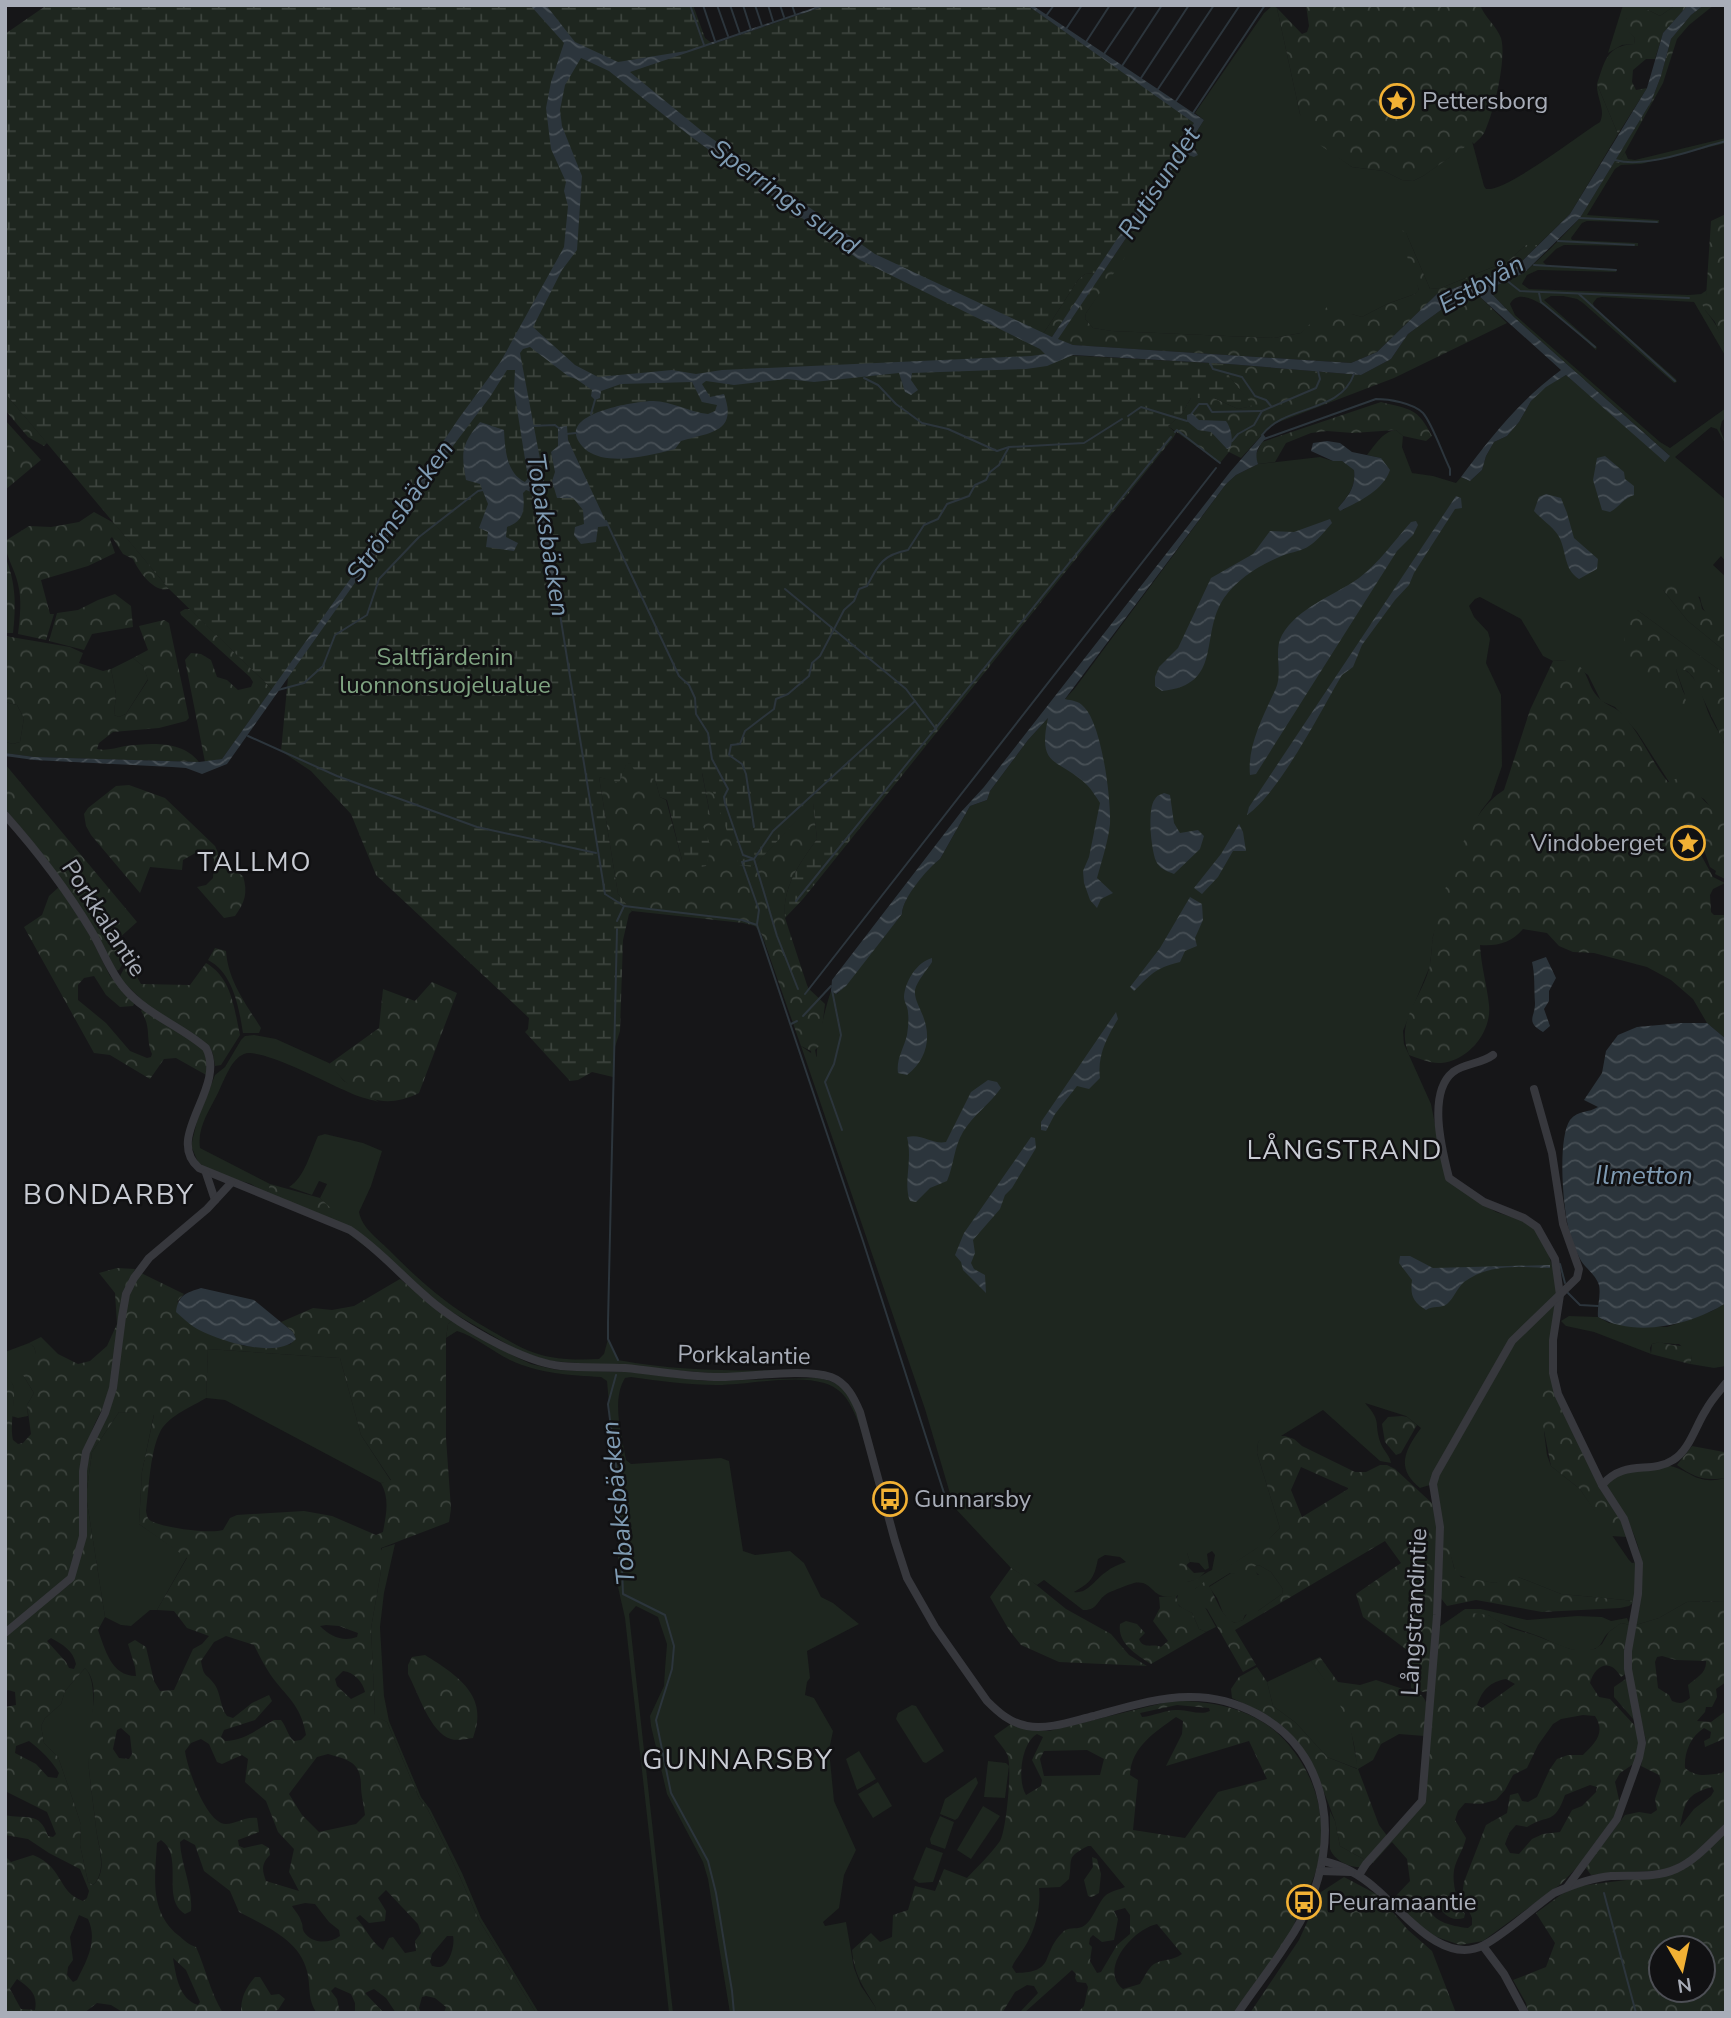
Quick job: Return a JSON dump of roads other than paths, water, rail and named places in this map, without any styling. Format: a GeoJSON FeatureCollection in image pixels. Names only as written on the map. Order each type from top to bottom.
{"type":"FeatureCollection","features":[{"type":"Feature","properties":{"kind":"street","name":"Porkkalantie"},"geometry":{"type":"LineString","coordinates":[[5,815],[55,875],[92,932],[112,972],[126,990],[158,1017],[206,1048],[212,1070],[187,1141],[190,1158],[206,1173],[350,1230],[365,1240],[424,1296],[449,1314],[533,1361],[560,1366],[625,1368],[681,1376],[814,1374],[835,1379],[849,1391],[860,1412],[907,1578],[935,1627],[995,1710],[1014,1722],[1037,1727],[1053,1726],[1142,1704],[1186,1697],[1227,1702],[1252,1712],[1280,1730],[1312,1772],[1319,1789],[1325,1817],[1323,1861],[1302,1919],[1238,2013]]}},
{"type":"Feature","properties":{"kind":"street"},"geometry":{"type":"LineString","coordinates":[[1493,1055],[1484,1062],[1455,1070],[1445,1080],[1438,1113],[1449,1178],[1484,1202],[1524,1218],[1538,1227],[1555,1259],[1560,1295],[1553,1340],[1553,1373],[1558,1394],[1602,1485],[1624,1520],[1639,1563],[1638,1594],[1628,1651],[1628,1669],[1642,1743],[1639,1758],[1617,1819],[1567,1887]]}},
{"type":"Feature","properties":{"kind":"street","name":"Långstrandintie"},"geometry":{"type":"LineString","coordinates":[[1355,1874],[1422,1801],[1437,1615],[1440,1527],[1433,1484],[1436,1474],[1512,1341],[1577,1278],[1579,1269],[1563,1224],[1552,1153],[1534,1089]]}},
{"type":"Feature","properties":{"kind":"street"},"geometry":{"type":"LineString","coordinates":[[206,1173],[215,1200]]}},
{"type":"Feature","properties":{"kind":"street"},"geometry":{"type":"LineString","coordinates":[[5,1633],[71,1578],[83,1536],[83,1471],[86,1451],[105,1413],[113,1388],[126,1294],[134,1278],[149,1258],[232,1183]]}},
{"type":"Feature","properties":{"kind":"street"},"geometry":{"type":"LineString","coordinates":[[1602,1485],[1610,1476],[1626,1468],[1666,1464],[1674,1460],[1683,1452],[1707,1407],[1726,1383]]}},
{"type":"Feature","properties":{"kind":"street"},"geometry":{"type":"LineString","coordinates":[[1323,1861],[1355,1874],[1377,1889],[1403,1916],[1432,1939],[1457,1948],[1483,1945],[1553,1893],[1567,1887],[1610,1876],[1656,1874],[1675,1870],[1698,1855],[1726,1828]]}},
{"type":"Feature","properties":{"kind":"street"},"geometry":{"type":"LineString","coordinates":[[1580,1868],[1587,1881]]}},
{"type":"Feature","properties":{"kind":"street"},"geometry":{"type":"LineString","coordinates":[[1320,1871],[1355,1874]]}},
{"type":"Feature","properties":{"kind":"street"},"geometry":{"type":"LineString","coordinates":[[1483,1945],[1504,1974],[1525,2013]]}},
{"type":"Feature","properties":{"kind":"water"},"geometry":{"type":"Polygon","coordinates":[[[530,5],[546,5],[575,42],[618,62],[686,51],[828,5],[630,72],[703,132],[875,254],[1052,337],[1194,123],[1027,5],[1032,5],[1204,120],[1190,142],[1198,155],[1194,157],[1185,154],[1180,158],[1058,339],[1073,345],[1351,363],[1377,352],[1437,294],[1516,267],[1570,214],[1647,88],[1663,33],[1688,5],[1704,5],[1691,15],[1671,39],[1651,102],[1580,218],[1524,273],[1491,288],[1492,294],[1514,317],[1670,456],[1665,462],[1566,375],[1546,387],[1531,401],[1507,436],[1494,442],[1482,470],[1470,481],[1461,477],[1519,406],[1561,370],[1479,296],[1445,307],[1408,334],[1391,359],[1361,375],[1073,355],[1047,366],[1026,369],[912,373],[911,380],[918,390],[911,395],[905,392],[899,373],[814,382],[787,379],[734,385],[706,381],[702,384],[710,397],[724,394],[727,417],[719,429],[681,441],[675,449],[628,458],[601,457],[588,451],[579,442],[576,432],[580,424],[601,411],[642,402],[665,402],[708,414],[715,411],[717,405],[702,402],[692,382],[621,384],[601,391],[600,398],[595,400],[591,396],[592,390],[568,376],[530,347],[520,353],[544,480],[557,576],[550,577],[531,492],[526,490],[523,493],[522,514],[517,522],[507,527],[506,537],[518,543],[514,551],[486,547],[488,532],[479,528],[488,504],[480,484],[466,480],[464,449],[480,422],[504,430],[510,466],[525,482],[528,478],[514,390],[515,370],[507,370],[227,764],[202,774],[186,768],[5,756],[5,753],[34,757],[199,762],[222,759],[501,361],[564,247],[568,206],[564,191],[566,182],[551,149],[546,108],[551,82],[564,43],[530,5]],[[581,58],[565,85],[560,110],[562,126],[582,176],[577,250],[562,270],[533,327],[575,365],[598,377],[672,370],[696,374],[722,370],[1045,354],[1040,349],[858,259],[690,136],[609,71],[581,58]]]}},
{"type":"Feature","properties":{"kind":"water"},"geometry":{"type":"Polygon","coordinates":[[[1192,413],[1199,420],[1226,421],[1231,434],[1230,448],[1227,449],[1211,432],[1198,430],[1187,421],[1187,415],[1192,413]]]}},
{"type":"Feature","properties":{"kind":"water"},"geometry":{"type":"Polygon","coordinates":[[[567,426],[568,440],[608,526],[598,527],[596,542],[581,544],[574,535],[575,527],[584,524],[583,510],[573,498],[557,498],[552,481],[555,472],[551,452],[558,446],[558,427],[567,426]]]}},
{"type":"Feature","properties":{"kind":"water"},"geometry":{"type":"Polygon","coordinates":[[[1263,434],[1266,438],[1256,456],[1258,464],[1236,475],[1226,484],[1065,699],[1084,707],[1096,729],[1100,745],[1107,780],[1110,824],[1097,878],[1113,893],[1101,899],[1097,908],[1090,900],[1083,871],[1089,857],[1100,803],[1087,785],[1048,754],[1045,734],[1048,718],[990,791],[987,800],[970,806],[940,859],[916,884],[906,900],[902,914],[846,986],[836,994],[831,991],[832,980],[961,812],[984,787],[1230,472],[1263,434]]]}},
{"type":"Feature","properties":{"kind":"water"},"geometry":{"type":"Polygon","coordinates":[[[1313,443],[1340,443],[1352,452],[1381,458],[1390,470],[1376,490],[1340,511],[1338,508],[1353,486],[1354,470],[1342,461],[1333,461],[1311,451],[1313,443]]]}},
{"type":"Feature","properties":{"kind":"water"},"geometry":{"type":"Polygon","coordinates":[[[1605,456],[1624,472],[1625,479],[1634,486],[1634,495],[1610,512],[1602,510],[1593,480],[1597,458],[1605,456]]]}},
{"type":"Feature","properties":{"kind":"water"},"geometry":{"type":"Polygon","coordinates":[[[1546,494],[1561,498],[1574,538],[1598,559],[1597,569],[1579,579],[1570,570],[1558,535],[1534,511],[1539,497],[1546,494]]]}},
{"type":"Feature","properties":{"kind":"water"},"geometry":{"type":"Polygon","coordinates":[[[1456,496],[1461,498],[1462,508],[1455,509],[1409,585],[1362,645],[1353,667],[1342,675],[1273,789],[1247,815],[1249,807],[1456,496]]]}},
{"type":"Feature","properties":{"kind":"water"},"geometry":{"type":"Polygon","coordinates":[[[1330,519],[1332,523],[1312,544],[1259,567],[1243,578],[1224,598],[1212,627],[1207,656],[1194,679],[1181,687],[1162,691],[1155,686],[1159,667],[1178,648],[1211,578],[1253,554],[1270,531],[1294,532],[1330,519]]]}},
{"type":"Feature","properties":{"kind":"water"},"geometry":{"type":"Polygon","coordinates":[[[1416,521],[1418,525],[1413,535],[1397,551],[1256,774],[1250,775],[1254,741],[1278,681],[1278,648],[1282,635],[1307,609],[1359,578],[1380,559],[1411,522],[1416,521]]]}},
{"type":"Feature","properties":{"kind":"water"},"geometry":{"type":"Polygon","coordinates":[[[1164,793],[1170,795],[1174,823],[1180,833],[1198,830],[1204,836],[1200,849],[1174,874],[1157,863],[1151,838],[1150,819],[1153,804],[1157,797],[1164,793]]]}},
{"type":"Feature","properties":{"kind":"water"},"geometry":{"type":"Polygon","coordinates":[[[1239,824],[1246,851],[1233,851],[1218,877],[1202,894],[1194,888],[1221,854],[1239,824]]]}},
{"type":"Feature","properties":{"kind":"water"},"geometry":{"type":"Polygon","coordinates":[[[1190,897],[1202,904],[1203,920],[1195,938],[1197,946],[1185,951],[1180,962],[1154,973],[1134,991],[1130,987],[1160,948],[1190,897]]]}},
{"type":"Feature","properties":{"kind":"water"},"geometry":{"type":"Polygon","coordinates":[[[1546,957],[1556,978],[1544,1009],[1550,1026],[1543,1032],[1534,1025],[1532,1019],[1535,1003],[1532,962],[1546,957]]]}},
{"type":"Feature","properties":{"kind":"water"},"geometry":{"type":"Polygon","coordinates":[[[932,958],[915,990],[926,1025],[926,1048],[914,1069],[907,1075],[898,1073],[898,1063],[908,1027],[908,1011],[904,997],[907,985],[917,968],[932,958]]]}},
{"type":"Feature","properties":{"kind":"water"},"geometry":{"type":"Polygon","coordinates":[[[1116,1012],[1118,1019],[1101,1054],[1100,1078],[1089,1089],[1077,1086],[1055,1114],[1046,1131],[1041,1130],[1041,1122],[1116,1012]]]}},
{"type":"Feature","properties":{"kind":"water","name":"Ilmetton"},"geometry":{"type":"Polygon","coordinates":[[[1707,1023],[1726,1039],[1726,1303],[1680,1323],[1646,1328],[1629,1327],[1598,1317],[1599,1285],[1580,1259],[1572,1240],[1567,1224],[1562,1176],[1566,1129],[1576,1115],[1598,1107],[1584,1100],[1602,1073],[1606,1051],[1618,1035],[1637,1027],[1707,1023]]]}},
{"type":"Feature","properties":{"kind":"water"},"geometry":{"type":"Polygon","coordinates":[[[988,1080],[997,1082],[1001,1088],[963,1132],[947,1181],[930,1188],[916,1202],[910,1201],[907,1186],[907,1137],[946,1142],[971,1092],[988,1080]]]}},
{"type":"Feature","properties":{"kind":"water"},"geometry":{"type":"Polygon","coordinates":[[[1031,1137],[1035,1138],[1036,1148],[1005,1195],[1000,1209],[973,1240],[975,1253],[971,1263],[974,1269],[985,1275],[986,1293],[963,1270],[955,1255],[964,1233],[1031,1137]]]}},
{"type":"Feature","properties":{"kind":"water"},"geometry":{"type":"Polygon","coordinates":[[[1400,1256],[1410,1256],[1433,1268],[1550,1265],[1550,1268],[1506,1268],[1484,1272],[1464,1282],[1447,1304],[1426,1310],[1413,1298],[1412,1280],[1399,1263],[1400,1256]]]}},
{"type":"Feature","properties":{"kind":"water"},"geometry":{"type":"Polygon","coordinates":[[[201,1288],[254,1300],[293,1332],[296,1339],[287,1345],[261,1348],[230,1342],[194,1327],[176,1312],[184,1296],[201,1288]]]}},
{"type":"Feature","properties":{"kind":"waterway"},"geometry":{"type":"LineString","coordinates":[[690,5],[704,45]]}},
{"type":"Feature","properties":{"kind":"waterway"},"geometry":{"type":"LineString","coordinates":[[703,5],[715,41]]}},
{"type":"Feature","properties":{"kind":"waterway"},"geometry":{"type":"LineString","coordinates":[[717,5],[728,36]]}},
{"type":"Feature","properties":{"kind":"waterway"},"geometry":{"type":"LineString","coordinates":[[730,5],[740,34]]}},
{"type":"Feature","properties":{"kind":"waterway"},"geometry":{"type":"LineString","coordinates":[[743,5],[751,30]]}},
{"type":"Feature","properties":{"kind":"waterway"},"geometry":{"type":"LineString","coordinates":[[755,5],[762,26]]}},
{"type":"Feature","properties":{"kind":"waterway"},"geometry":{"type":"LineString","coordinates":[[768,5],[773,21]]}},
{"type":"Feature","properties":{"kind":"waterway"},"geometry":{"type":"LineString","coordinates":[[780,5],[784,17]]}},
{"type":"Feature","properties":{"kind":"waterway"},"geometry":{"type":"LineString","coordinates":[[792,5],[795,14]]}},
{"type":"Feature","properties":{"kind":"waterway"},"geometry":{"type":"LineString","coordinates":[[1046,16],[1054,5]]}},
{"type":"Feature","properties":{"kind":"waterway"},"geometry":{"type":"LineString","coordinates":[[1066,29],[1082,5]]}},
{"type":"Feature","properties":{"kind":"waterway"},"geometry":{"type":"LineString","coordinates":[[1086,42],[1110,5]]}},
{"type":"Feature","properties":{"kind":"waterway"},"geometry":{"type":"LineString","coordinates":[[1104,54],[1137,5]]}},
{"type":"Feature","properties":{"kind":"waterway"},"geometry":{"type":"LineString","coordinates":[[1122,66],[1162,5]]}},
{"type":"Feature","properties":{"kind":"waterway"},"geometry":{"type":"LineString","coordinates":[[1141,78],[1189,5]]}},
{"type":"Feature","properties":{"kind":"waterway"},"geometry":{"type":"LineString","coordinates":[[1158,89],[1214,5]]}},
{"type":"Feature","properties":{"kind":"waterway"},"geometry":{"type":"LineString","coordinates":[[1176,101],[1240,5]]}},
{"type":"Feature","properties":{"kind":"waterway"},"geometry":{"type":"LineString","coordinates":[[1193,113],[1265,5]]}},
{"type":"Feature","properties":{"kind":"waterway"},"geometry":{"type":"LineString","coordinates":[[1615,160],[1655,160],[1726,141]]}},
{"type":"Feature","properties":{"kind":"waterway"},"geometry":{"type":"LineString","coordinates":[[1580,218],[1657,222]]}},
{"type":"Feature","properties":{"kind":"waterway"},"geometry":{"type":"LineString","coordinates":[[1558,241],[1634,245]]}},
{"type":"Feature","properties":{"kind":"waterway","name":"Estbyån"},"geometry":{"type":"LineString","coordinates":[[1534,265],[1616,270]]}},
{"type":"Feature","properties":{"kind":"waterway","name":"Estbyån"},"geometry":{"type":"LineString","coordinates":[[1506,280],[1520,291],[1689,298]]}},
{"type":"Feature","properties":{"kind":"waterway"},"geometry":{"type":"LineString","coordinates":[[1539,293],[1541,302],[1595,347]]}},
{"type":"Feature","properties":{"kind":"waterway"},"geometry":{"type":"LineString","coordinates":[[1579,294],[1675,381]]}},
{"type":"Feature","properties":{"kind":"waterway"},"geometry":{"type":"LineString","coordinates":[[1209,361],[1213,369],[1242,377],[1255,396],[1266,400],[1271,406]]}},
{"type":"Feature","properties":{"kind":"waterway"},"geometry":{"type":"LineString","coordinates":[[1232,441],[1238,434],[1254,425],[1262,411],[1316,388],[1320,379],[1318,371]]}},
{"type":"Feature","properties":{"kind":"waterway"},"geometry":{"type":"LineString","coordinates":[[1262,435],[1284,418],[1337,396],[1347,387],[1354,374]]}},
{"type":"Feature","properties":{"kind":"waterway"},"geometry":{"type":"LineString","coordinates":[[864,378],[878,385],[896,404],[922,423],[948,429],[997,451],[1009,447],[1084,443],[1122,419]]}},
{"type":"Feature","properties":{"kind":"waterway"},"geometry":{"type":"LineString","coordinates":[[1264,439],[1376,399],[1394,401],[1407,404],[1423,413],[1437,439],[1450,475]]}},
{"type":"Feature","properties":{"kind":"waterway"},"geometry":{"type":"LineString","coordinates":[[591,414],[595,400]]}},
{"type":"Feature","properties":{"kind":"waterway"},"geometry":{"type":"LineString","coordinates":[[1192,413],[1199,404],[1207,404],[1212,412],[1262,411]]}},
{"type":"Feature","properties":{"kind":"waterway"},"geometry":{"type":"LineString","coordinates":[[1128,416],[1141,407],[1187,421]]}},
{"type":"Feature","properties":{"kind":"waterway"},"geometry":{"type":"LineString","coordinates":[[531,426],[555,425],[560,429]]}},
{"type":"Feature","properties":{"kind":"waterway"},"geometry":{"type":"LineString","coordinates":[[1175,432],[1177,430],[1220,463]]}},
{"type":"Feature","properties":{"kind":"waterway"},"geometry":{"type":"LineString","coordinates":[[566,434],[576,433]]}},
{"type":"Feature","properties":{"kind":"waterway"},"geometry":{"type":"LineString","coordinates":[[796,901],[1171,437]]}},
{"type":"Feature","properties":{"kind":"waterway"},"geometry":{"type":"LineString","coordinates":[[754,827],[746,774],[742,764],[729,755],[731,745],[740,744],[745,731],[774,709],[776,699],[788,694],[809,676],[812,663],[820,656],[844,610],[854,601],[859,589],[867,586],[882,562],[892,555],[908,550],[924,525],[938,519],[947,504],[969,496],[975,485],[986,480],[990,472],[999,465],[1009,447]]}},
{"type":"Feature","properties":{"kind":"waterway"},"geometry":{"type":"LineString","coordinates":[[805,994],[1216,468]]}},
{"type":"Feature","properties":{"kind":"waterway","name":"Strömsbäcken"},"geometry":{"type":"LineString","coordinates":[[278,690],[304,683],[323,666],[335,635],[367,615],[379,579],[419,537],[478,491],[483,490]]}},
{"type":"Feature","properties":{"kind":"waterway"},"geometry":{"type":"LineString","coordinates":[[606,521],[679,676],[689,685],[695,698],[696,714],[708,733],[712,759],[728,789],[724,797],[725,803],[743,855],[754,859],[777,936],[798,989]]}},
{"type":"Feature","properties":{"kind":"waterway","name":"Tobaksbäcken"},"geometry":{"type":"LineString","coordinates":[[554,577],[605,894],[624,906],[617,921]]}},
{"type":"Feature","properties":{"kind":"waterway"},"geometry":{"type":"LineString","coordinates":[[785,589],[906,689],[936,729]]}},
{"type":"Feature","properties":{"kind":"waterway"},"geometry":{"type":"LineString","coordinates":[[757,924],[759,910],[742,862],[754,859],[773,831],[915,701]]}},
{"type":"Feature","properties":{"kind":"waterway"},"geometry":{"type":"LineString","coordinates":[[248,736],[337,776],[477,827],[596,853]]}},
{"type":"Feature","properties":{"kind":"waterway"},"geometry":{"type":"LineString","coordinates":[[624,906],[742,920],[757,925],[944,1493]]}},
{"type":"Feature","properties":{"kind":"waterway","name":"Tobaksbäcken"},"geometry":{"type":"LineString","coordinates":[[617,929],[608,1339],[618,1360]]}},
{"type":"Feature","properties":{"kind":"waterway"},"geometry":{"type":"LineString","coordinates":[[803,1016],[831,986]]}},
{"type":"Feature","properties":{"kind":"waterway"},"geometry":{"type":"LineString","coordinates":[[832,990],[841,1035],[834,1064],[825,1082],[842,1130]]}},
{"type":"Feature","properties":{"kind":"waterway"},"geometry":{"type":"LineString","coordinates":[[791,1024],[797,1021]]}},
{"type":"Feature","properties":{"kind":"waterway"},"geometry":{"type":"LineString","coordinates":[[1560,1264],[1565,1283]]}},
{"type":"Feature","properties":{"kind":"waterway"},"geometry":{"type":"LineString","coordinates":[[1567,1292],[1580,1305],[1598,1306]]}},
{"type":"Feature","properties":{"kind":"waterway","name":"Tobaksbäcken"},"geometry":{"type":"LineString","coordinates":[[616,1375],[608,1404],[619,1489],[623,1594],[665,1615],[674,1646],[672,1669],[656,1720],[671,1793],[708,1861],[716,1893],[734,2013]]}},
{"type":"Feature","properties":{"kind":"waterway"},"geometry":{"type":"LineString","coordinates":[[1604,1893],[1636,2013]]}},
{"type":"Feature","properties":{"kind":"place","name":"Pettersborg"},"geometry":{"type":"Point","coordinates":[1397,101]}},
{"type":"Feature","properties":{"kind":"place","name":"Vindoberget"},"geometry":{"type":"Point","coordinates":[1688,843]}},
{"type":"Feature","properties":{"kind":"place","name":"Gunnarsby"},"geometry":{"type":"Point","coordinates":[890,1499]}},
{"type":"Feature","properties":{"kind":"place","name":"Peuramaantie"},"geometry":{"type":"Point","coordinates":[1304,1902]}},
{"type":"Feature","properties":{"kind":"district","name":"TALLMO"},"geometry":{"type":"Point","coordinates":[255,862]}},
{"type":"Feature","properties":{"kind":"district","name":"LÅNGSTRAND"},"geometry":{"type":"Point","coordinates":[1345,1150]}},
{"type":"Feature","properties":{"kind":"district","name":"BONDARBY"},"geometry":{"type":"Point","coordinates":[109,1195]}},
{"type":"Feature","properties":{"kind":"district","name":"GUNNARSBY"},"geometry":{"type":"Point","coordinates":[738,1760]}},
{"type":"Feature","properties":{"kind":"water label","name":"Rutisundet"},"geometry":{"type":"Point","coordinates":[1159,183]}},
{"type":"Feature","properties":{"kind":"water label","name":"Sperrings sund"},"geometry":{"type":"Point","coordinates":[785,197]}},
{"type":"Feature","properties":{"kind":"park label","name":"Saltfjärdenin luonnonsuojelualue"},"geometry":{"type":"Point","coordinates":[445,671]}}]}
